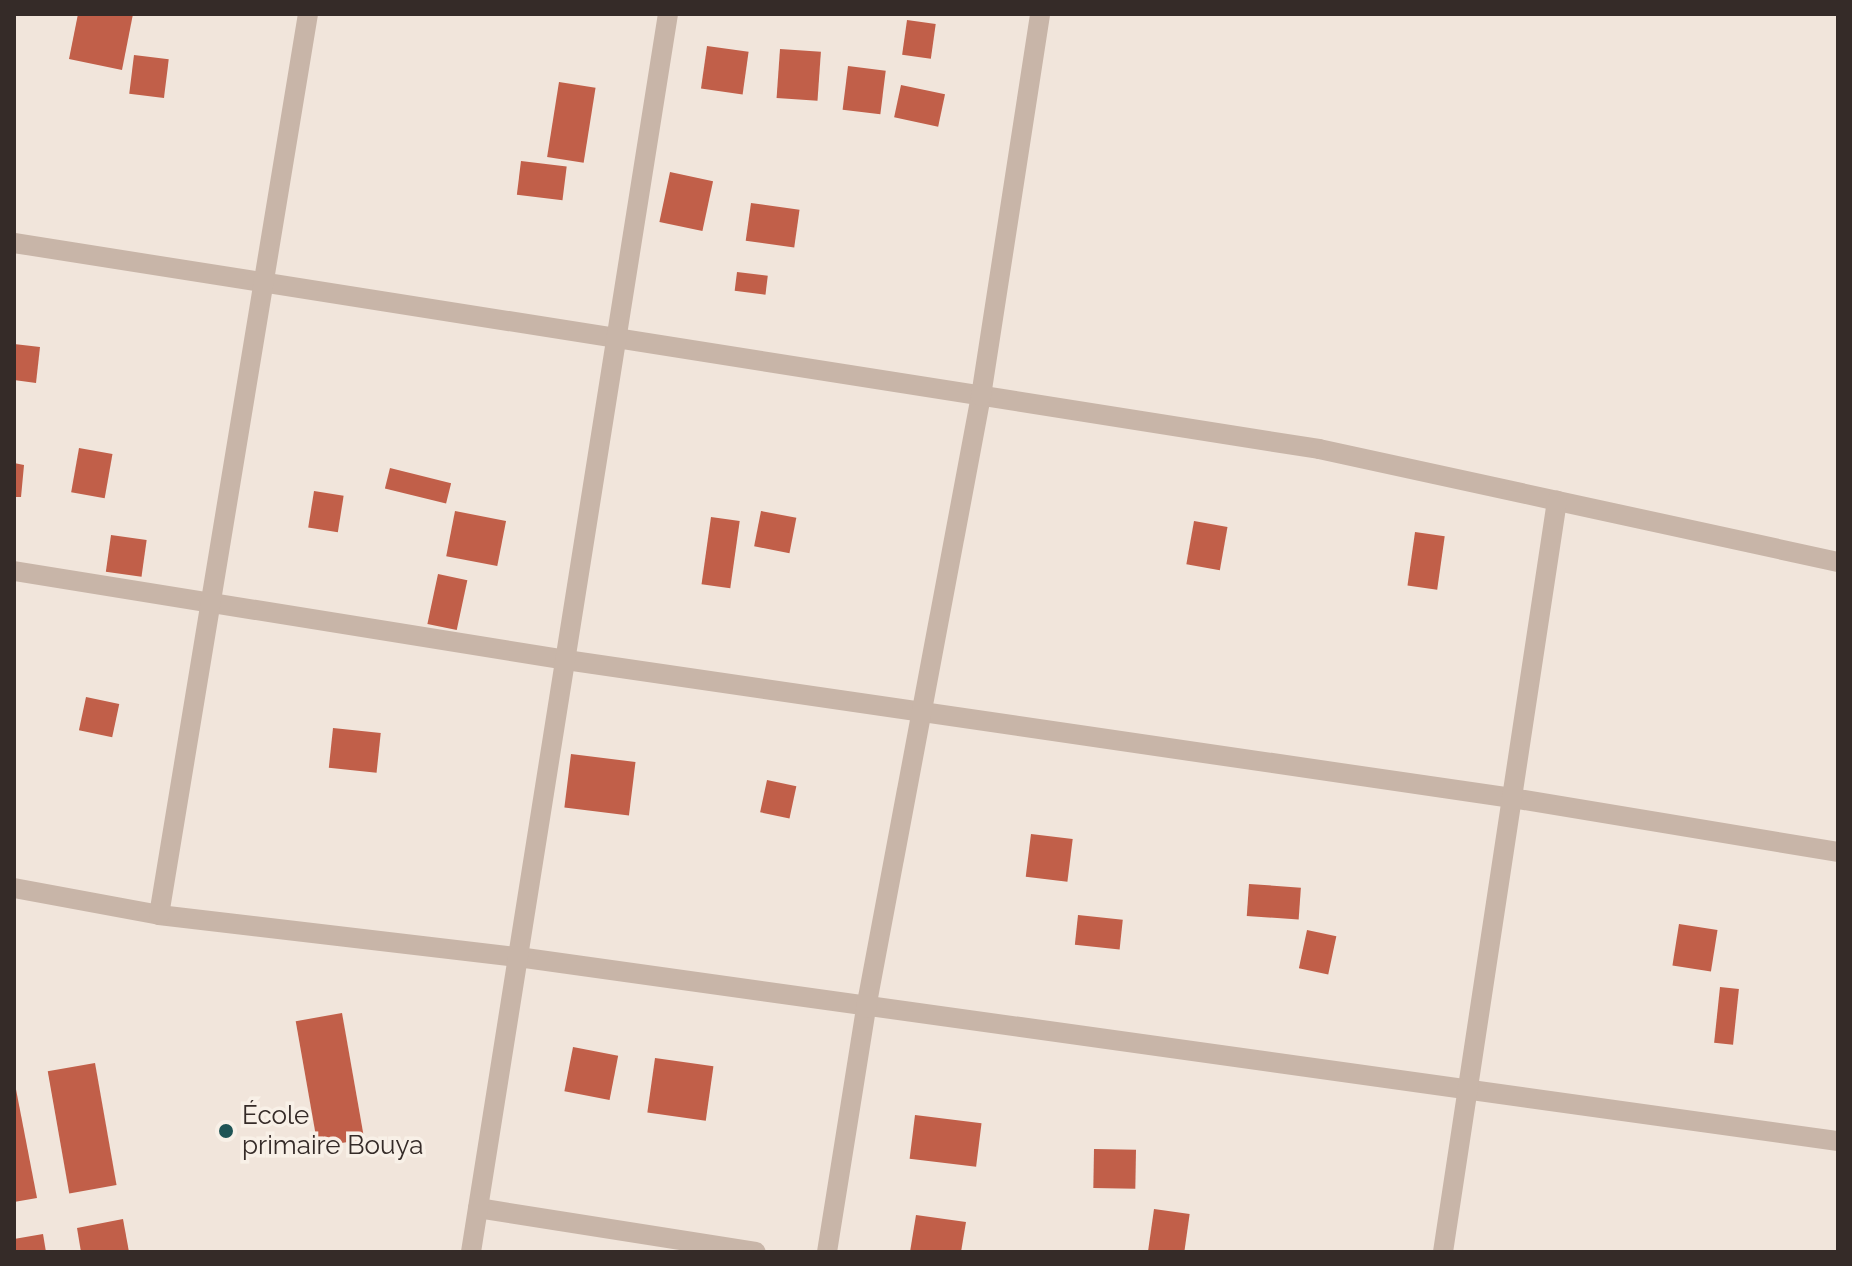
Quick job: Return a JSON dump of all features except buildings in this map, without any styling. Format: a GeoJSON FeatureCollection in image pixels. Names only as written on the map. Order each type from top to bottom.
{"type":"FeatureCollection","features":[{"type":"Feature","properties":{"kind":"street"},"geometry":{"type":"LineString","coordinates":[[159,915],[266,283],[308,14]]}},
{"type":"Feature","properties":{"kind":"street"},"geometry":{"type":"LineString","coordinates":[[471,1252],[668,14]]}},
{"type":"Feature","properties":{"kind":"street"},"geometry":{"type":"LineString","coordinates":[[827,1252],[866,1008],[981,396],[1040,14]]}},
{"type":"Feature","properties":{"kind":"street"},"geometry":{"type":"LineString","coordinates":[[14,243],[1319,449],[1838,562]]}},
{"type":"Feature","properties":{"kind":"street"},"geometry":{"type":"LineString","coordinates":[[1443,1252],[1557,501]]}},
{"type":"Feature","properties":{"kind":"street"},"geometry":{"type":"LineString","coordinates":[[14,571],[566,660],[1512,798],[1838,852]]}},
{"type":"Feature","properties":{"kind":"street"},"geometry":{"type":"LineString","coordinates":[[14,888],[159,915],[518,957],[866,1008],[1838,1141]]}},
{"type":"Feature","properties":{"kind":"street"},"geometry":{"type":"LineString","coordinates":[[478,1208],[756,1252]]}},
{"type":"Feature","properties":{"kind":"place","name":"École primaire Bouya"},"geometry":{"type":"Point","coordinates":[226,1131]}}]}
